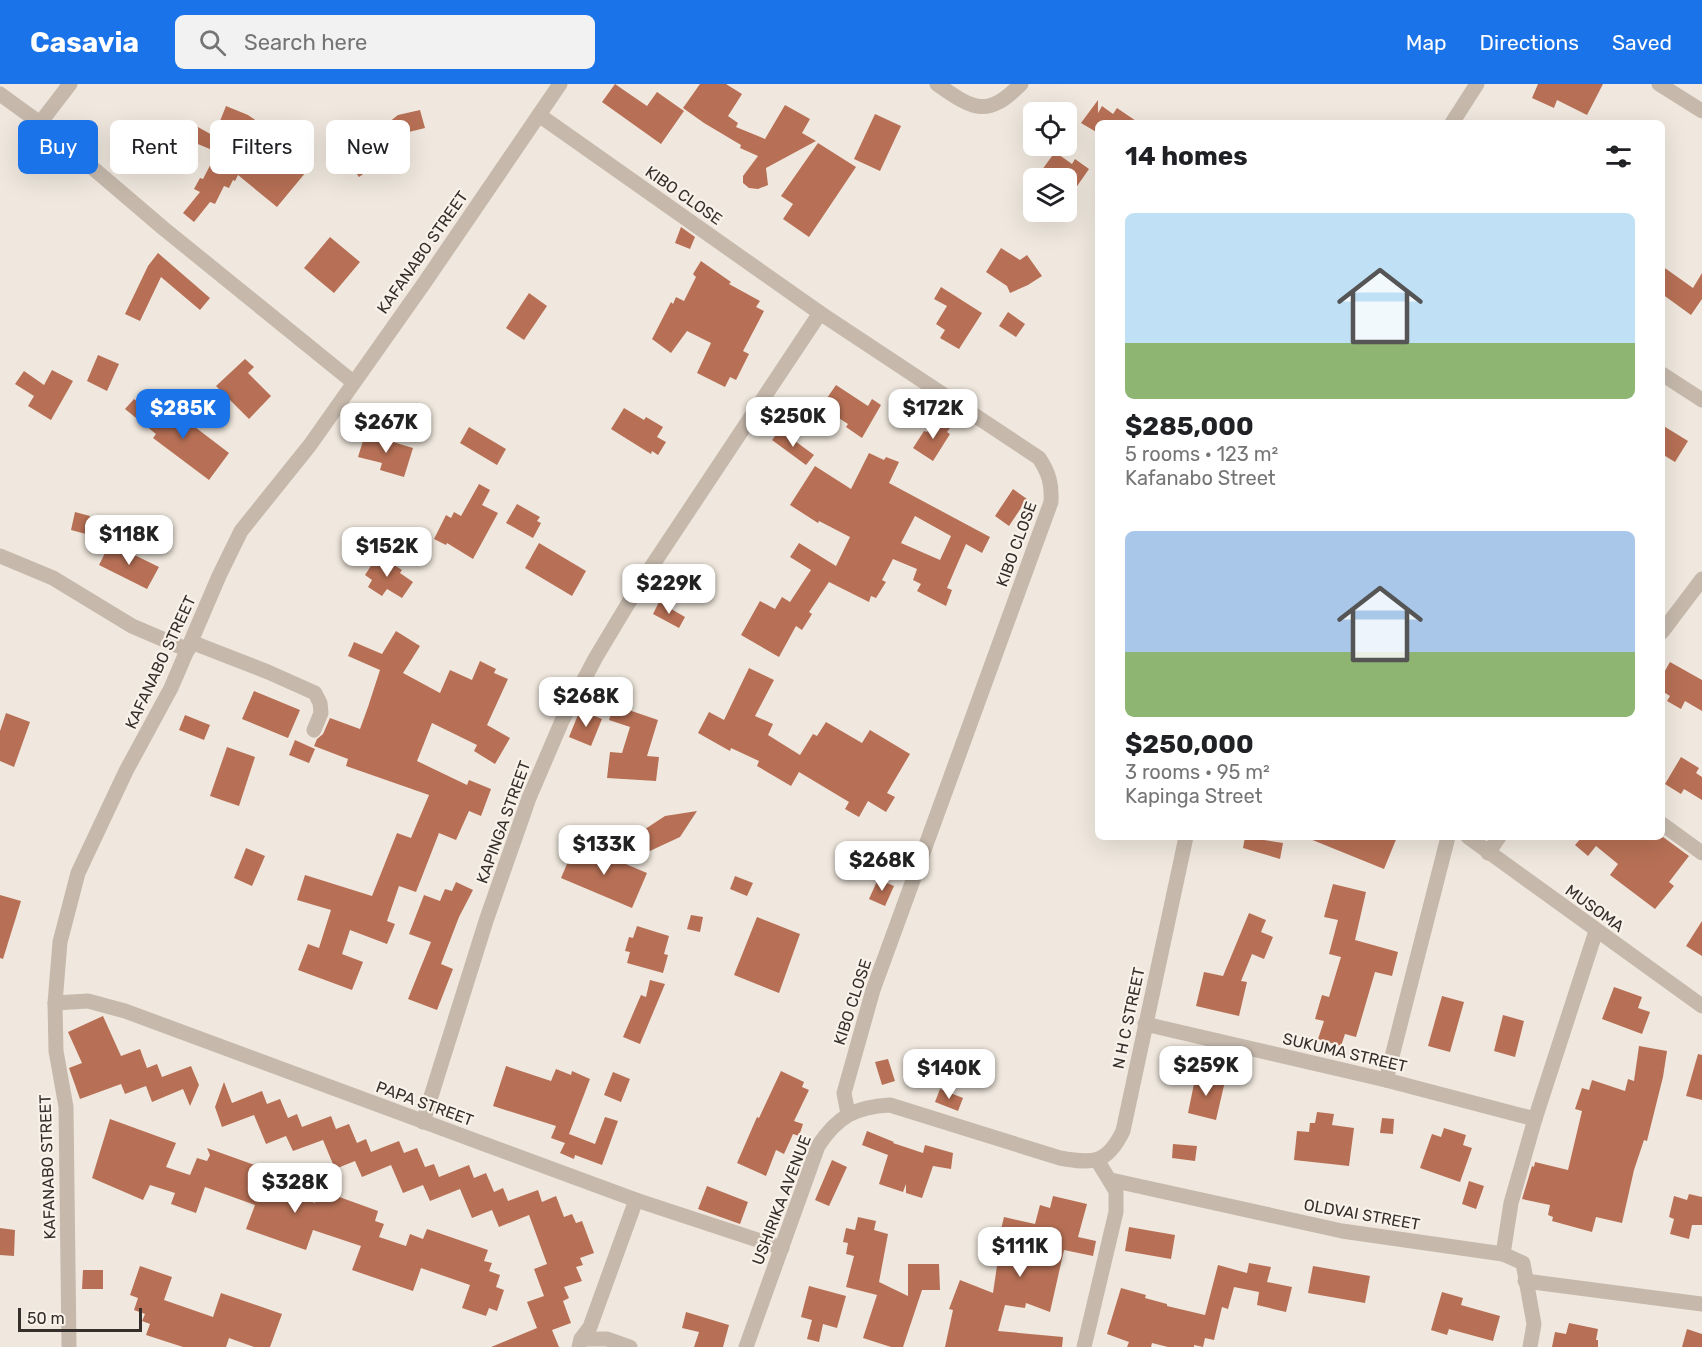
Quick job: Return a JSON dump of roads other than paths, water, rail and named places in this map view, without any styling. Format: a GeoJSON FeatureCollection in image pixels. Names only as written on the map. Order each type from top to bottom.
{"type":"FeatureCollection","features":[{"type":"Feature","properties":{"kind":"street"},"geometry":{"type":"LineString","coordinates":[[42,120],[70,84]]}},
{"type":"Feature","properties":{"kind":"street","name":"KAFANABO STREET"},"geometry":{"type":"LineString","coordinates":[[69,1347],[66,1107],[56,1051],[55,1003],[60,942],[78,873],[126,771],[171,688],[241,531],[310,445],[560,84]]}},
{"type":"Feature","properties":{"kind":"street"},"geometry":{"type":"LineString","coordinates":[[937,84],[967,104],[982,108],[1006,99],[1021,84]]}},
{"type":"Feature","properties":{"kind":"street"},"geometry":{"type":"LineString","coordinates":[[1454,120],[1477,84]]}},
{"type":"Feature","properties":{"kind":"street"},"geometry":{"type":"LineString","coordinates":[[1659,84],[1702,111]]}},
{"type":"Feature","properties":{"kind":"street"},"geometry":{"type":"LineString","coordinates":[[0,94],[36,120]]}},
{"type":"Feature","properties":{"kind":"street","name":"KIBO CLOSE"},"geometry":{"type":"LineString","coordinates":[[539,115],[820,313],[1039,458],[1048,471],[1052,486],[1051,502],[873,990],[844,1093],[848,1114]]}},
{"type":"Feature","properties":{"kind":"street"},"geometry":{"type":"LineString","coordinates":[[98,173],[353,382]]}},
{"type":"Feature","properties":{"kind":"street","name":"KAPINGA STREET"},"geometry":{"type":"LineString","coordinates":[[423,1122],[486,921],[529,798],[562,720],[638,587],[820,313]]}},
{"type":"Feature","properties":{"kind":"street"},"geometry":{"type":"LineString","coordinates":[[1665,376],[1702,400]]}},
{"type":"Feature","properties":{"kind":"street"},"geometry":{"type":"LineString","coordinates":[[0,556],[53,578],[132,626],[268,672],[315,693],[320,703],[321,713],[314,730]]}},
{"type":"Feature","properties":{"kind":"street"},"geometry":{"type":"LineString","coordinates":[[1665,628],[1702,579]]}},
{"type":"Feature","properties":{"kind":"street"},"geometry":{"type":"LineString","coordinates":[[1665,826],[1702,853]]}},
{"type":"Feature","properties":{"kind":"street","name":"N H C STREET"},"geometry":{"type":"LineString","coordinates":[[1097,1160],[1110,1152],[1122,1131],[1185,840]]}},
{"type":"Feature","properties":{"kind":"street"},"geometry":{"type":"LineString","coordinates":[[1386,1080],[1447,840]]}},
{"type":"Feature","properties":{"kind":"street","name":"MUSOMA"},"geometry":{"type":"LineString","coordinates":[[1472,840],[1702,1006]]}},
{"type":"Feature","properties":{"kind":"street"},"geometry":{"type":"LineString","coordinates":[[1488,853],[1497,840]]}},
{"type":"Feature","properties":{"kind":"street"},"geometry":{"type":"LineString","coordinates":[[1530,1347],[1534,1324],[1523,1263],[1503,1254],[1511,1203],[1535,1119],[1596,931]]}},
{"type":"Feature","properties":{"kind":"street","name":"PAPA STREET"},"geometry":{"type":"LineString","coordinates":[[55,1003],[88,1001],[125,1011],[636,1200],[782,1248]]}},
{"type":"Feature","properties":{"kind":"street","name":"SUKUMA STREET"},"geometry":{"type":"LineString","coordinates":[[1145,1024],[1386,1080],[1535,1119]]}},
{"type":"Feature","properties":{"kind":"street","name":"USHIRIKA AVENUE"},"geometry":{"type":"LineString","coordinates":[[746,1347],[818,1146],[830,1128],[848,1114],[868,1106],[890,1105],[1060,1158],[1084,1162],[1097,1160]]}},
{"type":"Feature","properties":{"kind":"street"},"geometry":{"type":"LineString","coordinates":[[1084,1347],[1116,1212],[1116,1191],[1097,1160]]}},
{"type":"Feature","properties":{"kind":"street","name":"OLDVAI STREET"},"geometry":{"type":"LineString","coordinates":[[1111,1180],[1342,1232],[1503,1254]]}},
{"type":"Feature","properties":{"kind":"street"},"geometry":{"type":"LineString","coordinates":[[580,1343],[590,1327],[636,1200]]}},
{"type":"Feature","properties":{"kind":"street"},"geometry":{"type":"LineString","coordinates":[[1525,1281],[1702,1304]]}},
{"type":"Feature","properties":{"kind":"street"},"geometry":{"type":"LineString","coordinates":[[580,1343],[607,1339],[630,1347]]}}]}
